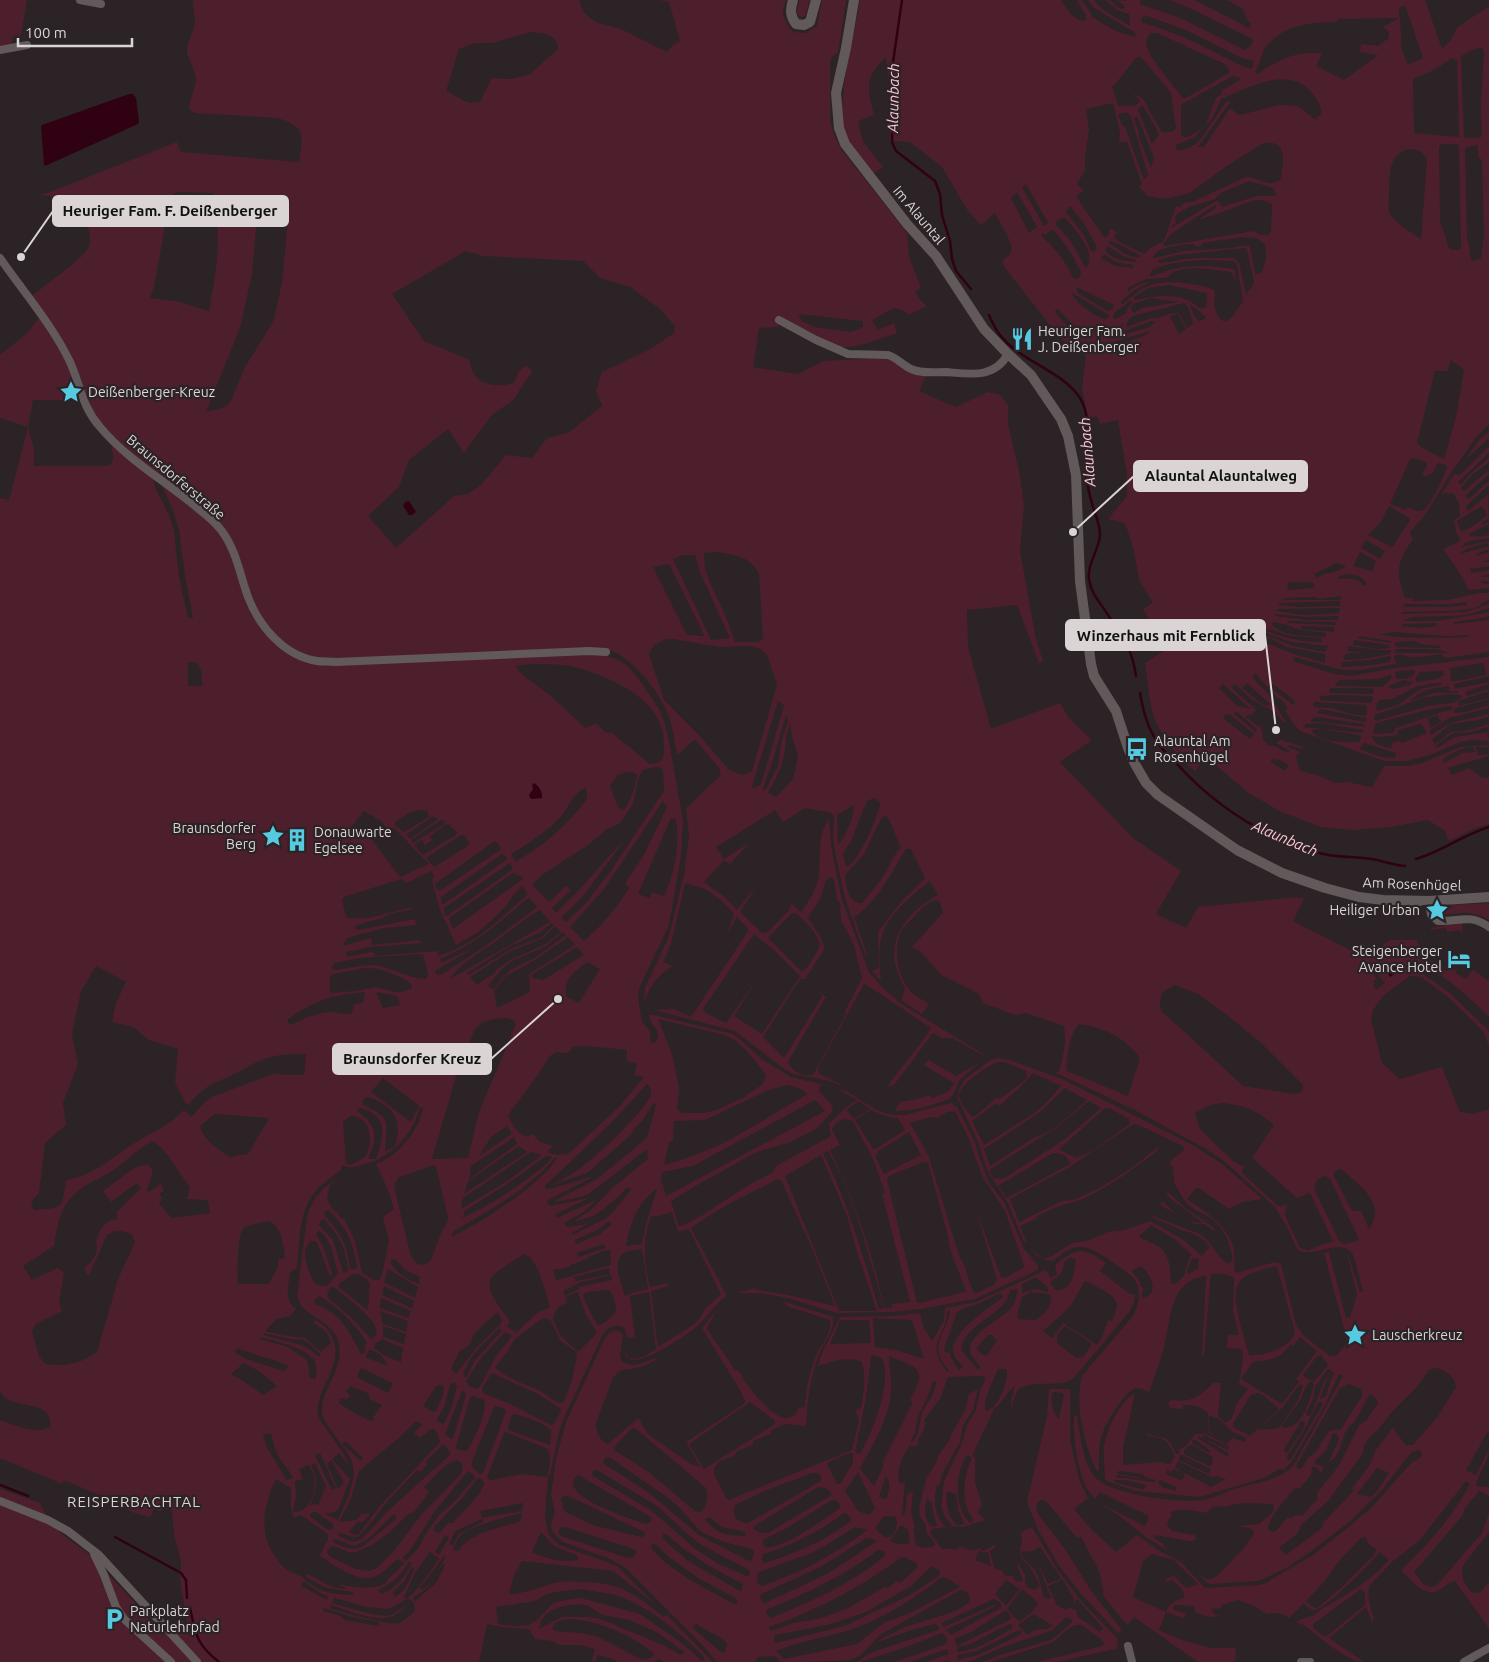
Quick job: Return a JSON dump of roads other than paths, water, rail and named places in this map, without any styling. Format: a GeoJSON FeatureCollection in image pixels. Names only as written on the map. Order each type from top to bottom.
{"type":"FeatureCollection","features":[{"type":"Feature","properties":{"kind":"street"},"geometry":{"type":"LineString","coordinates":[[80,0],[101,4]]}},
{"type":"Feature","properties":{"kind":"street"},"geometry":{"type":"LineString","coordinates":[[793,0],[791,18],[796,24],[804,25],[810,22],[816,0]]}},
{"type":"Feature","properties":{"kind":"street","name":"Im Alauntal"},"geometry":{"type":"LineString","coordinates":[[854,0],[836,93],[839,128],[845,144],[907,224],[936,256],[984,330],[1031,375],[1061,419]]}},
{"type":"Feature","properties":{"kind":"street"},"geometry":{"type":"LineString","coordinates":[[0,50],[27,45]]}},
{"type":"Feature","properties":{"kind":"street","name":"Braunsdorferstraße"},"geometry":{"type":"LineString","coordinates":[[0,258],[56,338],[71,363],[83,402],[93,419],[130,456],[222,530],[241,571],[256,616],[270,634],[285,647],[300,656],[317,661],[336,662],[588,651],[606,652]]}},
{"type":"Feature","properties":{"kind":"street"},"geometry":{"type":"LineString","coordinates":[[779,320],[816,340],[848,354],[888,355],[912,369],[923,372],[970,375],[983,373],[995,369],[1003,363],[1008,354]]}},
{"type":"Feature","properties":{"kind":"street","name":"Am Rosenhügel"},"geometry":{"type":"LineString","coordinates":[[1061,419],[1068,436],[1076,475],[1080,581],[1091,664],[1094,676],[1116,711],[1128,748],[1146,783],[1158,795],[1220,840],[1282,873],[1325,888],[1359,897],[1383,900],[1429,901],[1489,897]]}},
{"type":"Feature","properties":{"kind":"street"},"geometry":{"type":"LineString","coordinates":[[1429,901],[1431,916],[1438,921],[1468,918],[1489,927]]}},
{"type":"Feature","properties":{"kind":"street"},"geometry":{"type":"LineString","coordinates":[[0,1501],[48,1520],[68,1531],[92,1549],[197,1662]]}},
{"type":"Feature","properties":{"kind":"street"},"geometry":{"type":"LineString","coordinates":[[92,1549],[104,1574],[116,1607],[124,1619],[171,1662]]}},
{"type":"Feature","properties":{"kind":"street"},"geometry":{"type":"LineString","coordinates":[[1128,1646],[1132,1662]]}},
{"type":"Feature","properties":{"kind":"street"},"geometry":{"type":"LineString","coordinates":[[1464,1662],[1489,1648]]}},
{"type":"Feature","properties":{"kind":"street"},"geometry":{"type":"LineString","coordinates":[[1302,1662],[1310,1662]]}},
{"type":"Feature","properties":{"kind":"waterway","name":"Alaunbach"},"geometry":{"type":"LineString","coordinates":[[902,0],[891,76],[893,100],[892,142],[896,151],[935,181],[940,194],[942,215],[950,241],[952,259],[956,271],[971,289]]}},
{"type":"Feature","properties":{"kind":"waterway","name":"Alaunbach"},"geometry":{"type":"LineString","coordinates":[[989,315],[1000,335],[1009,344],[1072,388],[1084,407],[1088,426],[1086,476],[1099,524],[1100,535],[1090,568],[1089,579],[1094,594],[1128,647],[1136,676]]}},
{"type":"Feature","properties":{"kind":"waterway","name":"Alaunbach"},"geometry":{"type":"LineString","coordinates":[[1140,693],[1149,726],[1161,748],[1191,779],[1241,818],[1279,838],[1319,853],[1332,856],[1372,859],[1405,866]]}},
{"type":"Feature","properties":{"kind":"waterway","name":"Alaunbach"},"geometry":{"type":"LineString","coordinates":[[1416,859],[1489,827]]}},
{"type":"Feature","properties":{"kind":"waterway"},"geometry":{"type":"LineString","coordinates":[[0,1485],[28,1496]]}},
{"type":"Feature","properties":{"kind":"waterway"},"geometry":{"type":"LineString","coordinates":[[115,1537],[181,1573],[186,1580],[187,1598]]}},
{"type":"Feature","properties":{"kind":"waterway"},"geometry":{"type":"LineString","coordinates":[[190,1608],[201,1644],[219,1662]]}},
{"type":"Feature","properties":{"kind":"place","name":"Heuriger Fam. F. Deißenberger"},"geometry":{"type":"Point","coordinates":[21,257]}},
{"type":"Feature","properties":{"kind":"place","name":"Heuriger Fam. J. Deißenberger"},"geometry":{"type":"Point","coordinates":[1022,339]}},
{"type":"Feature","properties":{"kind":"place","name":"Deißenberger-Kreuz"},"geometry":{"type":"Point","coordinates":[71,392]}},
{"type":"Feature","properties":{"kind":"place","name":"Alauntal Alauntalweg"},"geometry":{"type":"Point","coordinates":[1073,532]}},
{"type":"Feature","properties":{"kind":"place","name":"Winzerhaus mit Fernblick"},"geometry":{"type":"Point","coordinates":[1276,730]}},
{"type":"Feature","properties":{"kind":"place","name":"Alauntal Am Rosenhügel"},"geometry":{"type":"Point","coordinates":[1137,749]}},
{"type":"Feature","properties":{"kind":"place","name":"Braunsdorfer Berg"},"geometry":{"type":"Point","coordinates":[273,836]}},
{"type":"Feature","properties":{"kind":"place","name":"Donauwarte Egelsee"},"geometry":{"type":"Point","coordinates":[297,840]}},
{"type":"Feature","properties":{"kind":"place","name":"Heiliger Urban"},"geometry":{"type":"Point","coordinates":[1437,910]}},
{"type":"Feature","properties":{"kind":"place","name":"Steigenberger Avance Hotel"},"geometry":{"type":"Point","coordinates":[1459,959]}},
{"type":"Feature","properties":{"kind":"place","name":"Braunsdorfer Kreuz"},"geometry":{"type":"Point","coordinates":[558,999]}},
{"type":"Feature","properties":{"kind":"place","name":"Lauscherkreuz"},"geometry":{"type":"Point","coordinates":[1355,1335]}},
{"type":"Feature","properties":{"kind":"place","name":"Parkplatz Naturlehrpfad"},"geometry":{"type":"Point","coordinates":[114,1619]}},
{"type":"Feature","properties":{"kind":"district","name":"REISPERBACHTAL"},"geometry":{"type":"Point","coordinates":[134,1501]}}]}
